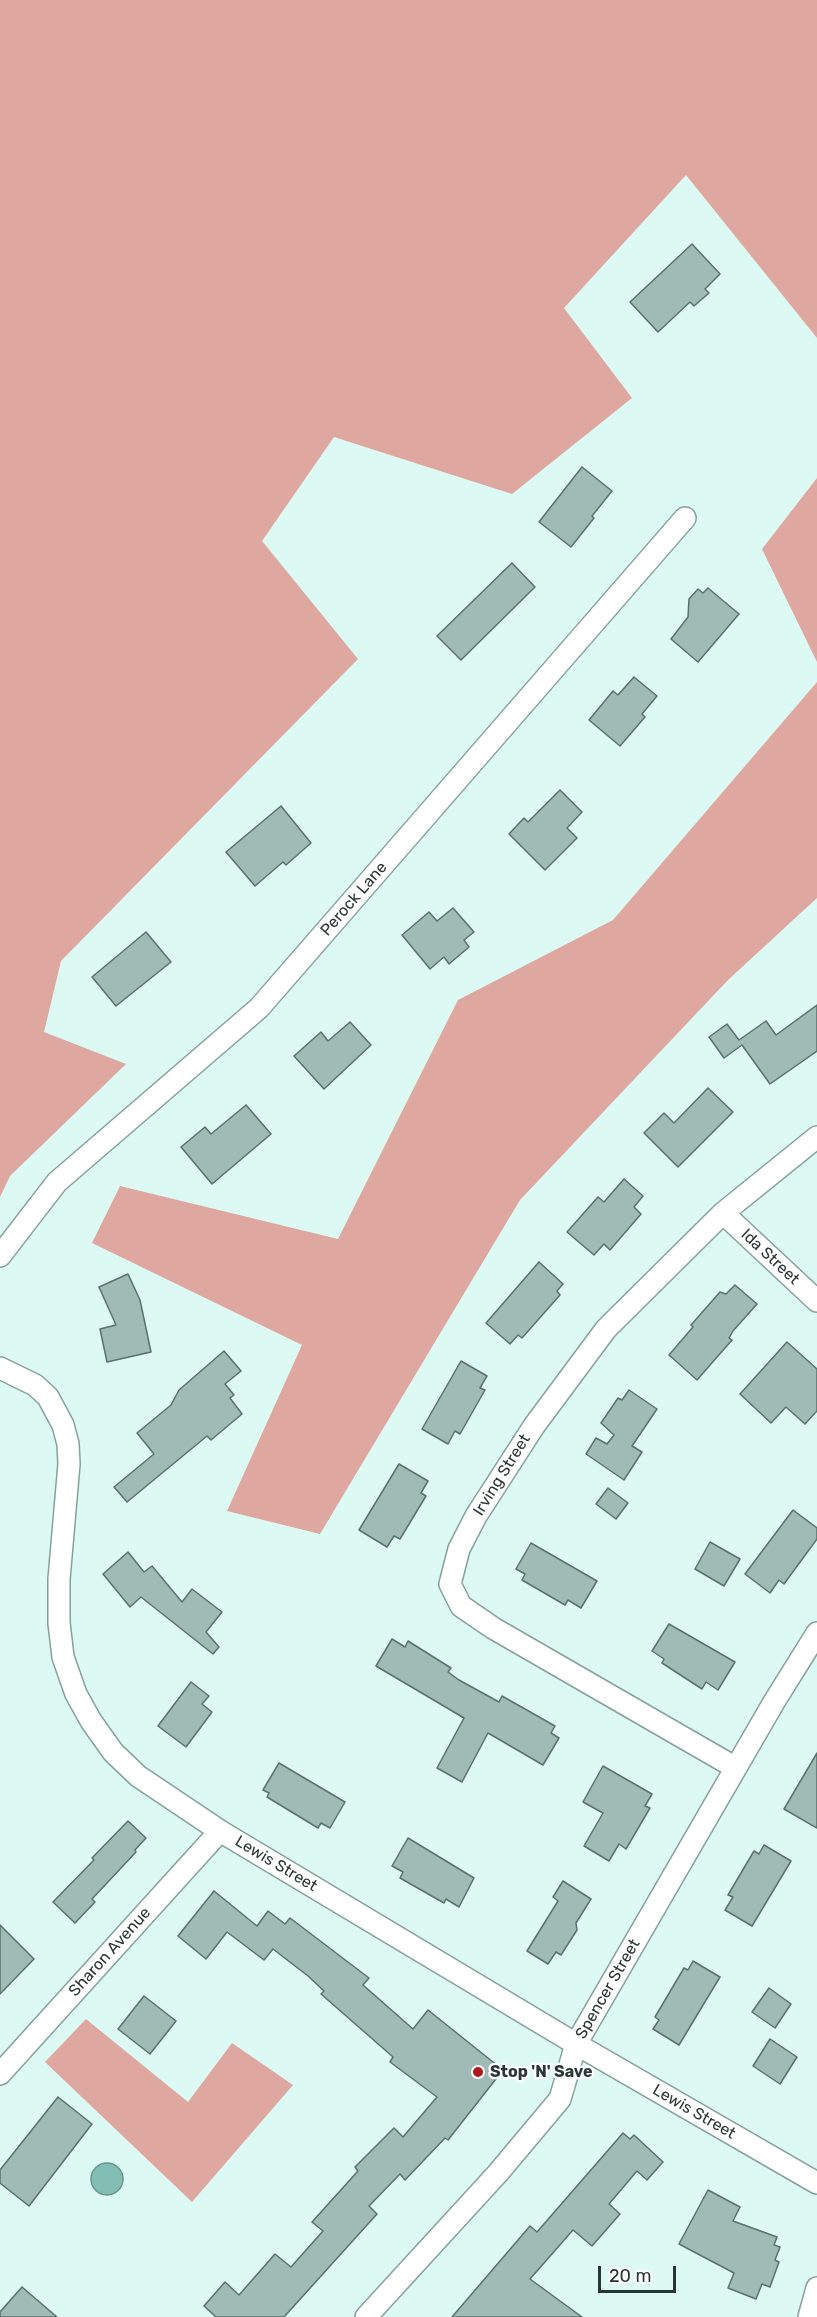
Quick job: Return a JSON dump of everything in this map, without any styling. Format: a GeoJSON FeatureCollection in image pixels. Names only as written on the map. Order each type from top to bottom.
{"type":"FeatureCollection","features":[{"type":"Feature","properties":{"kind":"street","name":"Perock Lane"},"geometry":{"type":"LineString","coordinates":[[0,1256],[57,1182],[258,1008],[686,519]]}},
{"type":"Feature","properties":{"kind":"street","name":"Irving Street"},"geometry":{"type":"LineString","coordinates":[[736,1768],[493,1628],[461,1606],[450,1584],[459,1549],[471,1524],[534,1426],[606,1329],[723,1213],[817,1137]]}},
{"type":"Feature","properties":{"kind":"street","name":"Ida Street"},"geometry":{"type":"LineString","coordinates":[[723,1213],[817,1301]]}},
{"type":"Feature","properties":{"kind":"street","name":"Lewis Street"},"geometry":{"type":"LineString","coordinates":[[0,1368],[35,1385],[48,1397],[63,1425],[68,1444],[69,1464],[59,1579],[59,1623],[63,1657],[76,1694],[91,1721],[113,1752],[138,1776],[220,1830],[576,2044],[817,2183]]}},
{"type":"Feature","properties":{"kind":"street","name":"Spencer Street"},"geometry":{"type":"LineString","coordinates":[[366,2317],[498,2173],[560,2098],[576,2044],[817,1633]]}},
{"type":"Feature","properties":{"kind":"street","name":"Sharon Avenue"},"geometry":{"type":"LineString","coordinates":[[0,2074],[220,1830]]}},
{"type":"Feature","properties":{"kind":"street"},"geometry":{"type":"LineString","coordinates":[[809,2317],[817,2288]]}},
{"type":"Feature","properties":{"kind":"shaded area"},"geometry":{"type":"Polygon","coordinates":[[[0,0],[817,0],[817,338],[686,175],[564,308],[632,398],[512,494],[334,437],[262,541],[358,659],[61,961],[44,1032],[126,1064],[10,1176],[0,1197],[0,0]]]}},
{"type":"Feature","properties":{"kind":"shaded area"},"geometry":{"type":"Polygon","coordinates":[[[817,478],[817,662],[762,549],[817,478]]]}},
{"type":"Feature","properties":{"kind":"shaded area"},"geometry":{"type":"Polygon","coordinates":[[[817,682],[817,898],[728,980],[520,1200],[320,1534],[227,1511],[302,1345],[92,1243],[120,1186],[338,1239],[458,1000],[613,920],[817,682]]]}},
{"type":"Feature","properties":{"kind":"shaded area"},"geometry":{"type":"Polygon","coordinates":[[[86,2019],[188,2102],[232,2043],[293,2085],[192,2202],[45,2062],[86,2019]]]}},
{"type":"Feature","properties":{"kind":"shaded area"},"geometry":{"type":"Polygon","coordinates":[[[107,2163],[118,2168],[123,2179],[118,2190],[107,2195],[96,2190],[91,2179],[96,2168],[107,2163]]]}},
{"type":"Feature","properties":{"kind":"building"},"geometry":{"type":"Polygon","coordinates":[[[692,244],[720,274],[705,289],[709,293],[694,306],[690,302],[658,332],[630,302],[692,244]]]}},
{"type":"Feature","properties":{"kind":"building"},"geometry":{"type":"Polygon","coordinates":[[[582,467],[612,491],[571,547],[539,522],[582,467]]]}},
{"type":"Feature","properties":{"kind":"building"},"geometry":{"type":"Polygon","coordinates":[[[512,563],[535,587],[461,660],[437,636],[512,563]]]}},
{"type":"Feature","properties":{"kind":"building"},"geometry":{"type":"Polygon","coordinates":[[[708,588],[739,614],[698,662],[671,639],[688,617],[689,599],[698,589],[703,593],[708,588]]]}},
{"type":"Feature","properties":{"kind":"building"},"geometry":{"type":"Polygon","coordinates":[[[634,677],[657,696],[642,714],[645,717],[620,746],[589,720],[613,691],[618,695],[634,677]]]}},
{"type":"Feature","properties":{"kind":"building"},"geometry":{"type":"Polygon","coordinates":[[[560,790],[582,812],[567,828],[577,838],[545,870],[509,834],[524,818],[528,822],[560,790]]]}},
{"type":"Feature","properties":{"kind":"building"},"geometry":{"type":"Polygon","coordinates":[[[281,806],[311,843],[286,865],[283,862],[255,886],[226,852],[281,806]]]}},
{"type":"Feature","properties":{"kind":"building"},"geometry":{"type":"Polygon","coordinates":[[[453,908],[474,932],[464,940],[469,947],[449,964],[444,957],[430,969],[402,935],[429,912],[437,921],[453,908]]]}},
{"type":"Feature","properties":{"kind":"building"},"geometry":{"type":"Polygon","coordinates":[[[146,932],[171,962],[116,1006],[92,977],[146,932]]]}},
{"type":"Feature","properties":{"kind":"building"},"geometry":{"type":"Polygon","coordinates":[[[817,1005],[817,1051],[770,1084],[742,1045],[724,1058],[709,1037],[727,1024],[739,1040],[766,1021],[776,1035],[817,1005]]]}},
{"type":"Feature","properties":{"kind":"building"},"geometry":{"type":"Polygon","coordinates":[[[350,1022],[371,1045],[324,1089],[294,1056],[321,1032],[328,1041],[350,1022]]]}},
{"type":"Feature","properties":{"kind":"building"},"geometry":{"type":"Polygon","coordinates":[[[708,1088],[733,1112],[678,1167],[644,1133],[664,1113],[674,1123],[708,1088]]]}},
{"type":"Feature","properties":{"kind":"building"},"geometry":{"type":"Polygon","coordinates":[[[246,1105],[271,1134],[212,1184],[181,1147],[205,1127],[211,1134],[246,1105]]]}},
{"type":"Feature","properties":{"kind":"building"},"geometry":{"type":"Polygon","coordinates":[[[624,1179],[643,1196],[634,1207],[641,1214],[610,1250],[604,1244],[594,1255],[567,1232],[598,1197],[604,1202],[624,1179]]]}},
{"type":"Feature","properties":{"kind":"building"},"geometry":{"type":"Polygon","coordinates":[[[539,1262],[563,1284],[557,1291],[560,1295],[522,1338],[518,1335],[510,1344],[486,1323],[539,1262]]]}},
{"type":"Feature","properties":{"kind":"building"},"geometry":{"type":"Polygon","coordinates":[[[128,1274],[140,1300],[151,1352],[107,1362],[100,1329],[116,1325],[99,1287],[128,1274]]]}},
{"type":"Feature","properties":{"kind":"building"},"geometry":{"type":"Polygon","coordinates":[[[735,1285],[757,1304],[733,1331],[729,1338],[732,1340],[697,1380],[669,1355],[720,1292],[726,1294],[735,1285]]]}},
{"type":"Feature","properties":{"kind":"building"},"geometry":{"type":"Polygon","coordinates":[[[787,1342],[817,1369],[817,1411],[805,1424],[786,1407],[771,1423],[740,1394],[787,1342]]]}},
{"type":"Feature","properties":{"kind":"building"},"geometry":{"type":"Polygon","coordinates":[[[224,1351],[241,1371],[225,1384],[234,1395],[230,1398],[242,1414],[211,1440],[207,1436],[127,1502],[114,1487],[154,1454],[137,1433],[171,1405],[179,1390],[224,1351]]]}},
{"type":"Feature","properties":{"kind":"building"},"geometry":{"type":"Polygon","coordinates":[[[461,1361],[487,1376],[480,1388],[485,1390],[460,1434],[455,1431],[448,1444],[422,1429],[461,1361]]]}},
{"type":"Feature","properties":{"kind":"building"},"geometry":{"type":"Polygon","coordinates":[[[629,1390],[657,1409],[632,1446],[642,1452],[624,1480],[586,1454],[596,1438],[607,1444],[614,1435],[601,1423],[618,1398],[622,1400],[629,1390]]]}},
{"type":"Feature","properties":{"kind":"building"},"geometry":{"type":"Polygon","coordinates":[[[399,1464],[428,1481],[421,1493],[426,1496],[400,1539],[394,1536],[387,1547],[359,1530],[399,1464]]]}},
{"type":"Feature","properties":{"kind":"building"},"geometry":{"type":"Polygon","coordinates":[[[608,1488],[628,1503],[616,1519],[596,1504],[608,1488]]]}},
{"type":"Feature","properties":{"kind":"building"},"geometry":{"type":"Polygon","coordinates":[[[793,1510],[817,1528],[817,1539],[784,1584],[779,1580],[770,1593],[745,1574],[793,1510]]]}},
{"type":"Feature","properties":{"kind":"building"},"geometry":{"type":"Polygon","coordinates":[[[710,1542],[740,1559],[724,1586],[695,1569],[710,1542]]]}},
{"type":"Feature","properties":{"kind":"building"},"geometry":{"type":"Polygon","coordinates":[[[531,1543],[597,1581],[581,1608],[568,1600],[565,1605],[522,1580],[525,1574],[516,1569],[531,1543]]]}},
{"type":"Feature","properties":{"kind":"building"},"geometry":{"type":"Polygon","coordinates":[[[128,1552],[144,1572],[152,1566],[182,1602],[192,1589],[222,1612],[206,1632],[219,1647],[213,1654],[141,1597],[130,1607],[103,1574],[128,1552]]]}},
{"type":"Feature","properties":{"kind":"building"},"geometry":{"type":"Polygon","coordinates":[[[669,1624],[735,1662],[718,1690],[706,1682],[702,1689],[662,1663],[664,1659],[652,1651],[669,1624]]]}},
{"type":"Feature","properties":{"kind":"building"},"geometry":{"type":"Polygon","coordinates":[[[392,1639],[405,1647],[408,1641],[451,1668],[448,1672],[459,1680],[499,1702],[502,1696],[555,1726],[551,1733],[559,1738],[543,1765],[488,1733],[462,1782],[437,1768],[464,1718],[376,1666],[392,1639]]]}},
{"type":"Feature","properties":{"kind":"building"},"geometry":{"type":"Polygon","coordinates":[[[191,1682],[209,1696],[202,1704],[212,1712],[186,1747],[158,1726],[191,1682]]]}},
{"type":"Feature","properties":{"kind":"building"},"geometry":{"type":"Polygon","coordinates":[[[817,1753],[817,1828],[784,1809],[817,1753]]]}},
{"type":"Feature","properties":{"kind":"building"},"geometry":{"type":"Polygon","coordinates":[[[279,1763],[345,1802],[330,1828],[321,1823],[318,1828],[267,1797],[269,1793],[263,1790],[279,1763]]]}},
{"type":"Feature","properties":{"kind":"building"},"geometry":{"type":"Polygon","coordinates":[[[603,1766],[652,1794],[645,1806],[650,1808],[626,1849],[619,1844],[609,1861],[584,1846],[603,1813],[583,1802],[603,1766]]]}},
{"type":"Feature","properties":{"kind":"building"},"geometry":{"type":"Polygon","coordinates":[[[128,1821],[146,1838],[92,1899],[95,1902],[75,1923],[53,1902],[128,1821]]]}},
{"type":"Feature","properties":{"kind":"building"},"geometry":{"type":"Polygon","coordinates":[[[408,1838],[474,1878],[459,1907],[446,1899],[444,1903],[400,1878],[403,1872],[392,1866],[408,1838]]]}},
{"type":"Feature","properties":{"kind":"building"},"geometry":{"type":"Polygon","coordinates":[[[764,1845],[791,1861],[752,1926],[725,1910],[733,1897],[728,1895],[754,1851],[759,1854],[764,1845]]]}},
{"type":"Feature","properties":{"kind":"building"},"geometry":{"type":"Polygon","coordinates":[[[563,1881],[591,1899],[576,1923],[577,1930],[561,1955],[556,1952],[548,1964],[527,1951],[558,1901],[553,1897],[563,1881]]]}},
{"type":"Feature","properties":{"kind":"building"},"geometry":{"type":"Polygon","coordinates":[[[214,1891],[257,1926],[268,1911],[285,1924],[290,1918],[369,1978],[363,1985],[413,2029],[428,2010],[503,2070],[448,2140],[445,2138],[405,2180],[400,2174],[369,2206],[377,2214],[284,2317],[216,2317],[204,2306],[225,2282],[239,2295],[275,2254],[291,2267],[323,2231],[312,2222],[358,2171],[355,2167],[394,2128],[403,2137],[437,2097],[390,2062],[393,2057],[321,1994],[324,1991],[308,1976],[273,1949],[264,1960],[227,1932],[206,1959],[178,1936],[214,1891]]]}},
{"type":"Feature","properties":{"kind":"building"},"geometry":{"type":"Polygon","coordinates":[[[0,1925],[34,1959],[0,1994],[0,1925]]]}},
{"type":"Feature","properties":{"kind":"building"},"geometry":{"type":"Polygon","coordinates":[[[693,1961],[720,1977],[679,2045],[653,2029],[659,2020],[655,2017],[684,1968],[688,1970],[693,1961]]]}},
{"type":"Feature","properties":{"kind":"building"},"geometry":{"type":"Polygon","coordinates":[[[769,1988],[791,2004],[775,2028],[752,2012],[769,1988]]]}},
{"type":"Feature","properties":{"kind":"building"},"geometry":{"type":"Polygon","coordinates":[[[144,1996],[176,2021],[150,2054],[118,2029],[144,1996]]]}},
{"type":"Feature","properties":{"kind":"building"},"geometry":{"type":"Polygon","coordinates":[[[770,2039],[797,2057],[780,2084],[753,2066],[770,2039]]]}},
{"type":"Feature","properties":{"kind":"building"},"geometry":{"type":"Polygon","coordinates":[[[58,2097],[92,2124],[29,2206],[0,2183],[0,2170],[58,2097]]]}},
{"type":"Feature","properties":{"kind":"building"},"geometry":{"type":"Polygon","coordinates":[[[623,2133],[630,2139],[634,2135],[663,2162],[647,2180],[637,2171],[609,2204],[620,2214],[592,2246],[573,2230],[530,2279],[582,2317],[452,2317],[530,2226],[537,2232],[623,2133]]]}},
{"type":"Feature","properties":{"kind":"building"},"geometry":{"type":"Polygon","coordinates":[[[708,2190],[740,2207],[733,2221],[777,2237],[774,2245],[780,2247],[775,2260],[779,2262],[770,2287],[762,2284],[756,2299],[728,2288],[734,2273],[679,2244],[708,2190]]]}},
{"type":"Feature","properties":{"kind":"building"},"geometry":{"type":"Polygon","coordinates":[[[22,2287],[57,2317],[0,2317],[0,2312],[22,2287]]]}},
{"type":"Feature","properties":{"kind":"place","name":"Stop 'N' Save"},"geometry":{"type":"Point","coordinates":[478,2072]}}]}
